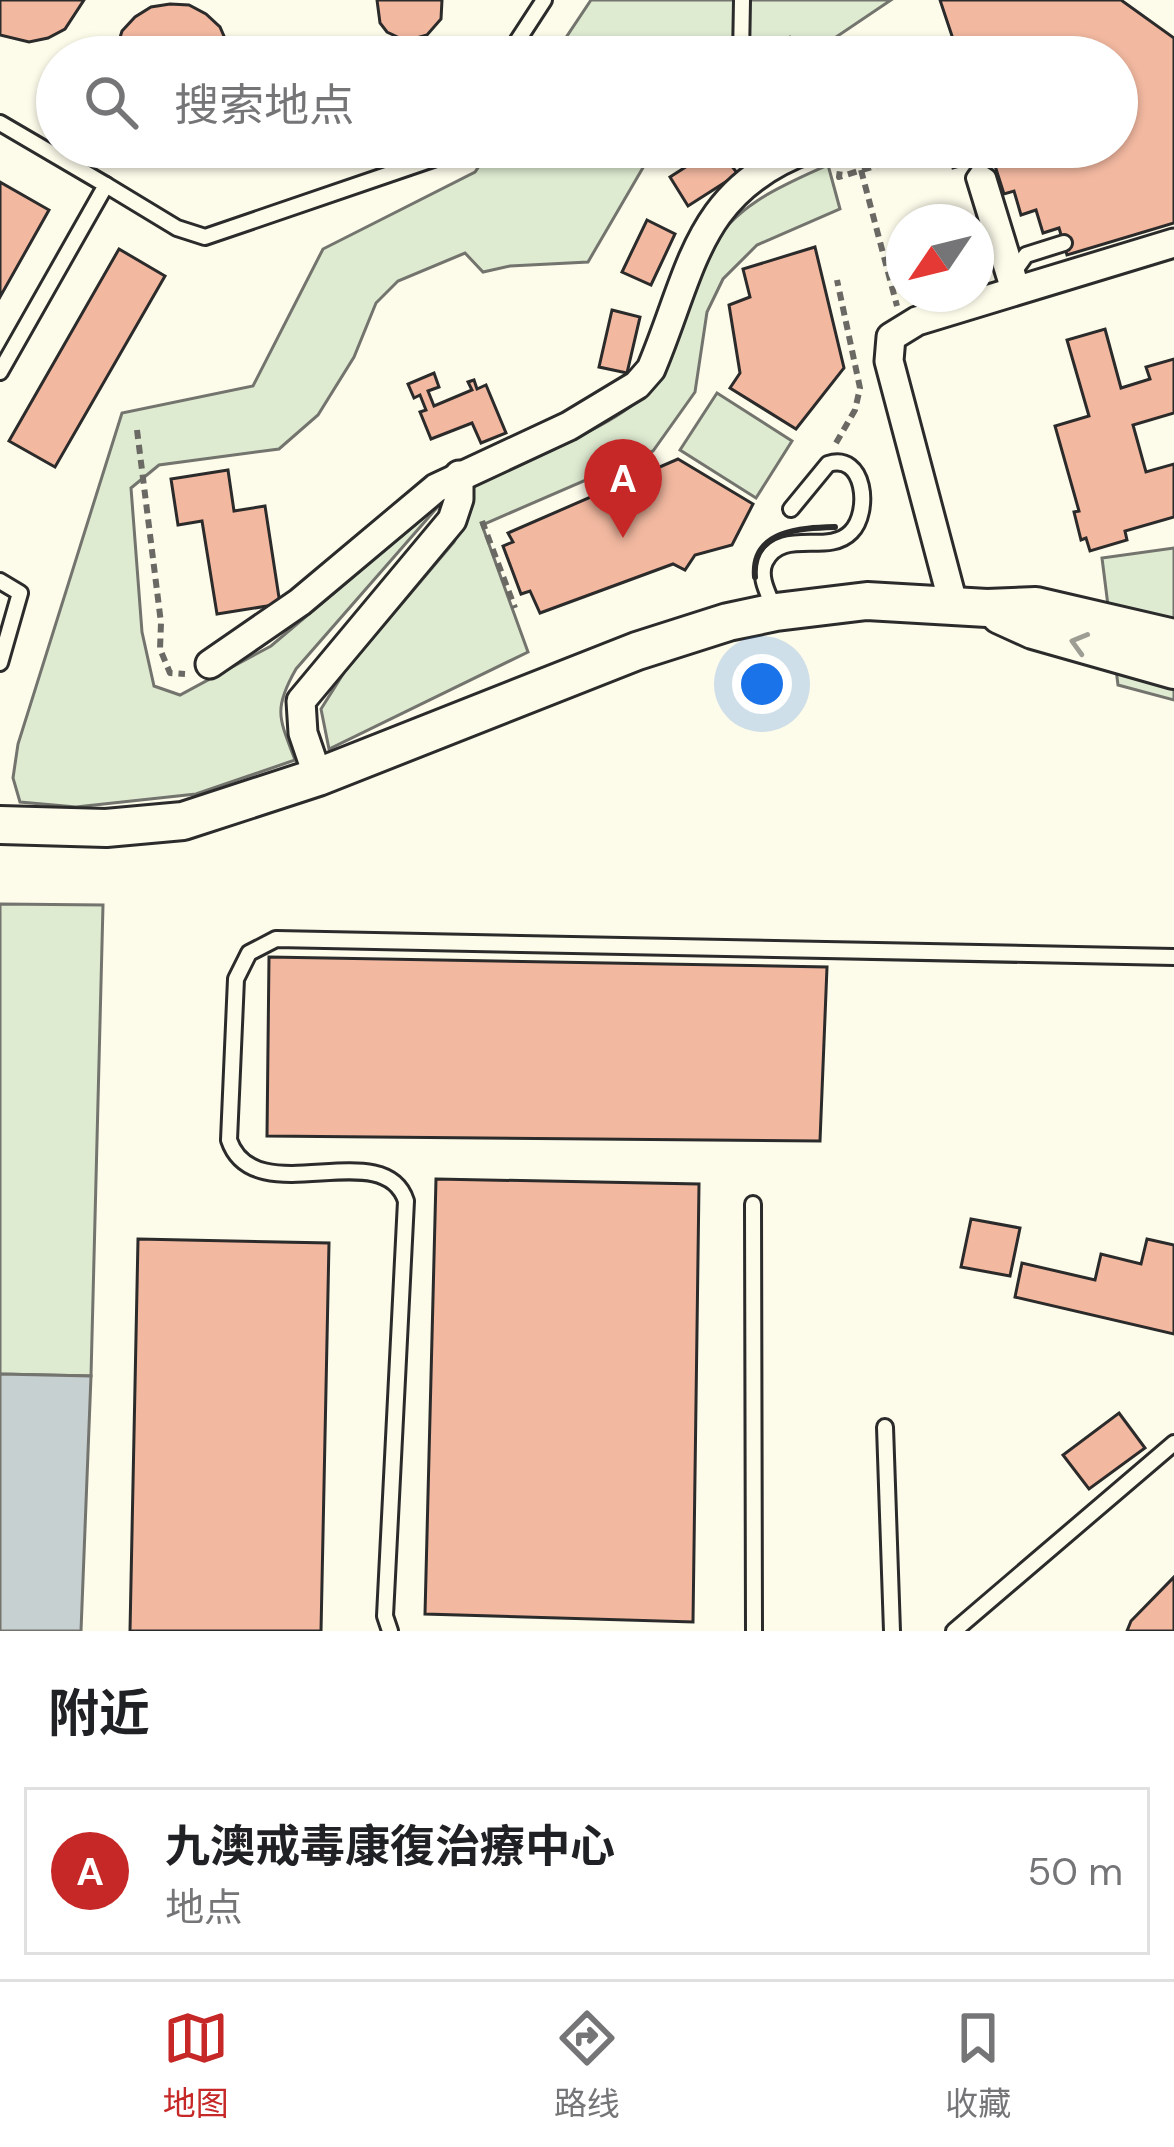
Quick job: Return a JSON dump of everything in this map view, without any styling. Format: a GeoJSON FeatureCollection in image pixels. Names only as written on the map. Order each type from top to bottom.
{"type":"FeatureCollection","features":[{"type":"Feature","properties":{"kind":"street"},"geometry":{"type":"LineString","coordinates":[[210,664],[300,602],[436,488],[568,426],[637,385],[651,369],[695,247],[713,215],[754,168]]}},
{"type":"Feature","properties":{"kind":"street"},"geometry":{"type":"LineString","coordinates":[[970,606],[889,361],[891,337],[903,327],[1016,283],[1174,243]]}},
{"type":"Feature","properties":{"kind":"street"},"geometry":{"type":"LineString","coordinates":[[318,777],[303,733],[302,700],[452,520],[461,474]]}},
{"type":"Feature","properties":{"kind":"street"},"geometry":{"type":"LineString","coordinates":[[0,825],[106,828],[183,821],[318,777],[637,651],[776,612],[867,601],[1036,606],[1174,638]]}},
{"type":"Feature","properties":{"kind":"street"},"geometry":{"type":"LineString","coordinates":[[970,606],[1034,630],[1174,670]]}},
{"type":"Feature","properties":{"kind":"lane"},"geometry":{"type":"LineString","coordinates":[[521,36],[544,0]]}},
{"type":"Feature","properties":{"kind":"lane"},"geometry":{"type":"LineString","coordinates":[[741,36],[742,0]]}},
{"type":"Feature","properties":{"kind":"lane"},"geometry":{"type":"LineString","coordinates":[[0,123],[36,144]]}},
{"type":"Feature","properties":{"kind":"lane"},"geometry":{"type":"LineString","coordinates":[[77,168],[177,228],[205,237],[407,168]]}},
{"type":"Feature","properties":{"kind":"lane"},"geometry":{"type":"LineString","coordinates":[[979,171],[988,177],[1016,283],[974,178],[979,171]]}},
{"type":"Feature","properties":{"kind":"lane"},"geometry":{"type":"LineString","coordinates":[[0,373],[106,185]]}},
{"type":"Feature","properties":{"kind":"lane"},"geometry":{"type":"LineString","coordinates":[[1010,248],[1026,255],[1064,243]]}},
{"type":"Feature","properties":{"kind":"lane"},"geometry":{"type":"LineString","coordinates":[[1016,283],[1026,255]]}},
{"type":"Feature","properties":{"kind":"lane"},"geometry":{"type":"LineString","coordinates":[[776,612],[762,573],[775,550],[787,544],[847,538],[857,526],[862,491],[855,471],[836,460],[819,472],[791,509]]}},
{"type":"Feature","properties":{"kind":"lane"},"geometry":{"type":"LineString","coordinates":[[0,581],[20,592],[0,663]]}},
{"type":"Feature","properties":{"kind":"lane"},"geometry":{"type":"LineString","coordinates":[[390,1631],[385,1616],[406,1201],[397,1184],[379,1174],[262,1172],[233,1152],[229,1140],[236,979],[249,952],[276,940],[1174,957]]}},
{"type":"Feature","properties":{"kind":"lane"},"geometry":{"type":"LineString","coordinates":[[753,1204],[754,1631]]}},
{"type":"Feature","properties":{"kind":"lane"},"geometry":{"type":"LineString","coordinates":[[885,1427],[892,1631]]}},
{"type":"Feature","properties":{"kind":"lane"},"geometry":{"type":"LineString","coordinates":[[954,1631],[1174,1443]]}},
{"type":"Feature","properties":{"kind":"path"},"geometry":{"type":"LineString","coordinates":[[838,168],[839,177],[868,168]]}},
{"type":"Feature","properties":{"kind":"path"},"geometry":{"type":"LineString","coordinates":[[861,170],[903,327]]}},
{"type":"Feature","properties":{"kind":"path"},"geometry":{"type":"LineString","coordinates":[[819,472],[859,396],[860,377],[837,280]]}},
{"type":"Feature","properties":{"kind":"path"},"geometry":{"type":"LineString","coordinates":[[137,430],[160,649],[170,674],[192,674],[210,664]]}},
{"type":"Feature","properties":{"kind":"path"},"geometry":{"type":"LineString","coordinates":[[461,474],[515,608]]}},
{"type":"Feature","properties":{"kind":"green space"},"geometry":{"type":"Polygon","coordinates":[[[591,0],[891,0],[838,36],[567,36],[591,0]]]}},
{"type":"Feature","properties":{"kind":"green space"},"geometry":{"type":"Polygon","coordinates":[[[478,168],[643,168],[588,262],[483,272],[465,253],[398,281],[376,303],[354,357],[318,415],[279,449],[159,465],[131,488],[142,632],[154,686],[180,695],[271,646],[442,502],[296,669],[281,704],[295,760],[196,794],[76,807],[20,802],[13,778],[18,744],[122,413],[253,386],[323,249],[478,168]]]}},
{"type":"Feature","properties":{"kind":"green space"},"geometry":{"type":"Polygon","coordinates":[[[829,168],[840,209],[757,245],[723,279],[707,312],[695,392],[653,451],[482,525],[528,652],[329,749],[321,709],[345,671],[454,542],[469,514],[472,484],[583,434],[638,400],[663,366],[720,234],[747,208],[795,180],[829,168]]]}},
{"type":"Feature","properties":{"kind":"green space"},"geometry":{"type":"Polygon","coordinates":[[[717,393],[792,441],[756,498],[680,450],[717,393]]]}},
{"type":"Feature","properties":{"kind":"green space"},"geometry":{"type":"Polygon","coordinates":[[[1174,548],[1174,700],[1118,685],[1102,558],[1174,548]]]}},
{"type":"Feature","properties":{"kind":"green space"},"geometry":{"type":"Polygon","coordinates":[[[0,904],[103,905],[91,1376],[0,1374],[0,904]]]}},
{"type":"Feature","properties":{"kind":"shaded area"},"geometry":{"type":"Polygon","coordinates":[[[0,1374],[91,1376],[81,1631],[0,1631],[0,1374]]]}},
{"type":"Feature","properties":{"kind":"building"},"geometry":{"type":"Polygon","coordinates":[[[0,0],[84,0],[65,29],[52,36],[36,36],[29,42],[0,35],[0,0]]]}},
{"type":"Feature","properties":{"kind":"building"},"geometry":{"type":"Polygon","coordinates":[[[377,0],[442,0],[441,19],[427,35],[395,36],[380,23],[377,0]]]}},
{"type":"Feature","properties":{"kind":"building"},"geometry":{"type":"Polygon","coordinates":[[[940,0],[1121,0],[1174,38],[1174,223],[1067,255],[1059,228],[1043,233],[1036,210],[1021,215],[1014,191],[1004,194],[996,168],[1138,168],[1138,36],[952,36],[940,0]]]}},
{"type":"Feature","properties":{"kind":"building"},"geometry":{"type":"Polygon","coordinates":[[[189,5],[206,14],[224,36],[120,36],[135,17],[151,7],[189,5]]]}},
{"type":"Feature","properties":{"kind":"building"},"geometry":{"type":"Polygon","coordinates":[[[684,168],[733,168],[738,174],[688,206],[670,177],[684,168]]]}},
{"type":"Feature","properties":{"kind":"building"},"geometry":{"type":"Polygon","coordinates":[[[0,182],[49,210],[0,297],[0,182]]]}},
{"type":"Feature","properties":{"kind":"building"},"geometry":{"type":"Polygon","coordinates":[[[647,220],[675,234],[651,285],[622,272],[647,220]]]}},
{"type":"Feature","properties":{"kind":"building"},"geometry":{"type":"Polygon","coordinates":[[[815,247],[844,368],[796,429],[730,388],[740,373],[729,305],[750,297],[743,269],[815,247]]]}},
{"type":"Feature","properties":{"kind":"building"},"geometry":{"type":"Polygon","coordinates":[[[119,249],[165,276],[55,467],[9,441],[119,249]]]}},
{"type":"Feature","properties":{"kind":"building"},"geometry":{"type":"Polygon","coordinates":[[[612,310],[640,317],[627,373],[599,367],[612,310]]]}},
{"type":"Feature","properties":{"kind":"building"},"geometry":{"type":"Polygon","coordinates":[[[1105,329],[1121,388],[1150,379],[1146,367],[1174,359],[1174,413],[1133,425],[1146,472],[1174,464],[1174,517],[1125,531],[1127,540],[1090,551],[1086,538],[1081,540],[1074,512],[1079,511],[1055,426],[1089,416],[1067,340],[1105,329]]]}},
{"type":"Feature","properties":{"kind":"building"},"geometry":{"type":"Polygon","coordinates":[[[434,373],[439,387],[428,391],[434,406],[472,390],[468,382],[474,380],[477,389],[486,385],[506,433],[481,443],[472,423],[431,439],[420,412],[426,410],[420,395],[414,398],[408,384],[434,373]]]}},
{"type":"Feature","properties":{"kind":"building"},"geometry":{"type":"Polygon","coordinates":[[[678,459],[753,504],[732,545],[695,555],[685,570],[673,564],[540,613],[530,591],[521,594],[503,546],[513,542],[508,533],[678,459]]]}},
{"type":"Feature","properties":{"kind":"building"},"geometry":{"type":"Polygon","coordinates":[[[228,470],[234,511],[265,506],[280,604],[217,614],[202,521],[178,525],[171,479],[228,470]]]}},
{"type":"Feature","properties":{"kind":"building"},"geometry":{"type":"Polygon","coordinates":[[[269,957],[827,967],[820,1141],[267,1136],[269,957]]]}},
{"type":"Feature","properties":{"kind":"building"},"geometry":{"type":"Polygon","coordinates":[[[436,1179],[699,1184],[693,1622],[425,1614],[436,1179]]]}},
{"type":"Feature","properties":{"kind":"building"},"geometry":{"type":"Polygon","coordinates":[[[971,1219],[1020,1228],[1010,1276],[961,1267],[971,1219]]]}},
{"type":"Feature","properties":{"kind":"building"},"geometry":{"type":"Polygon","coordinates":[[[138,1239],[329,1243],[321,1631],[130,1631],[138,1239]]]}},
{"type":"Feature","properties":{"kind":"building"},"geometry":{"type":"Polygon","coordinates":[[[1147,1239],[1174,1245],[1174,1334],[1015,1297],[1022,1263],[1095,1280],[1101,1254],[1141,1264],[1147,1239]]]}},
{"type":"Feature","properties":{"kind":"building"},"geometry":{"type":"Polygon","coordinates":[[[1119,1413],[1145,1448],[1089,1489],[1063,1455],[1119,1413]]]}},
{"type":"Feature","properties":{"kind":"building"},"geometry":{"type":"Polygon","coordinates":[[[1174,1577],[1174,1631],[1127,1631],[1131,1621],[1174,1577]]]}},
{"type":"Feature","properties":{"kind":"wall"},"geometry":{"type":"LineString","coordinates":[[755,577],[756,561],[770,541],[794,531],[835,527]]}},
{"type":"Feature","properties":{"kind":"place","name":"九澳戒毒康復治療中心"},"geometry":{"type":"Point","coordinates":[623,538]}}]}
